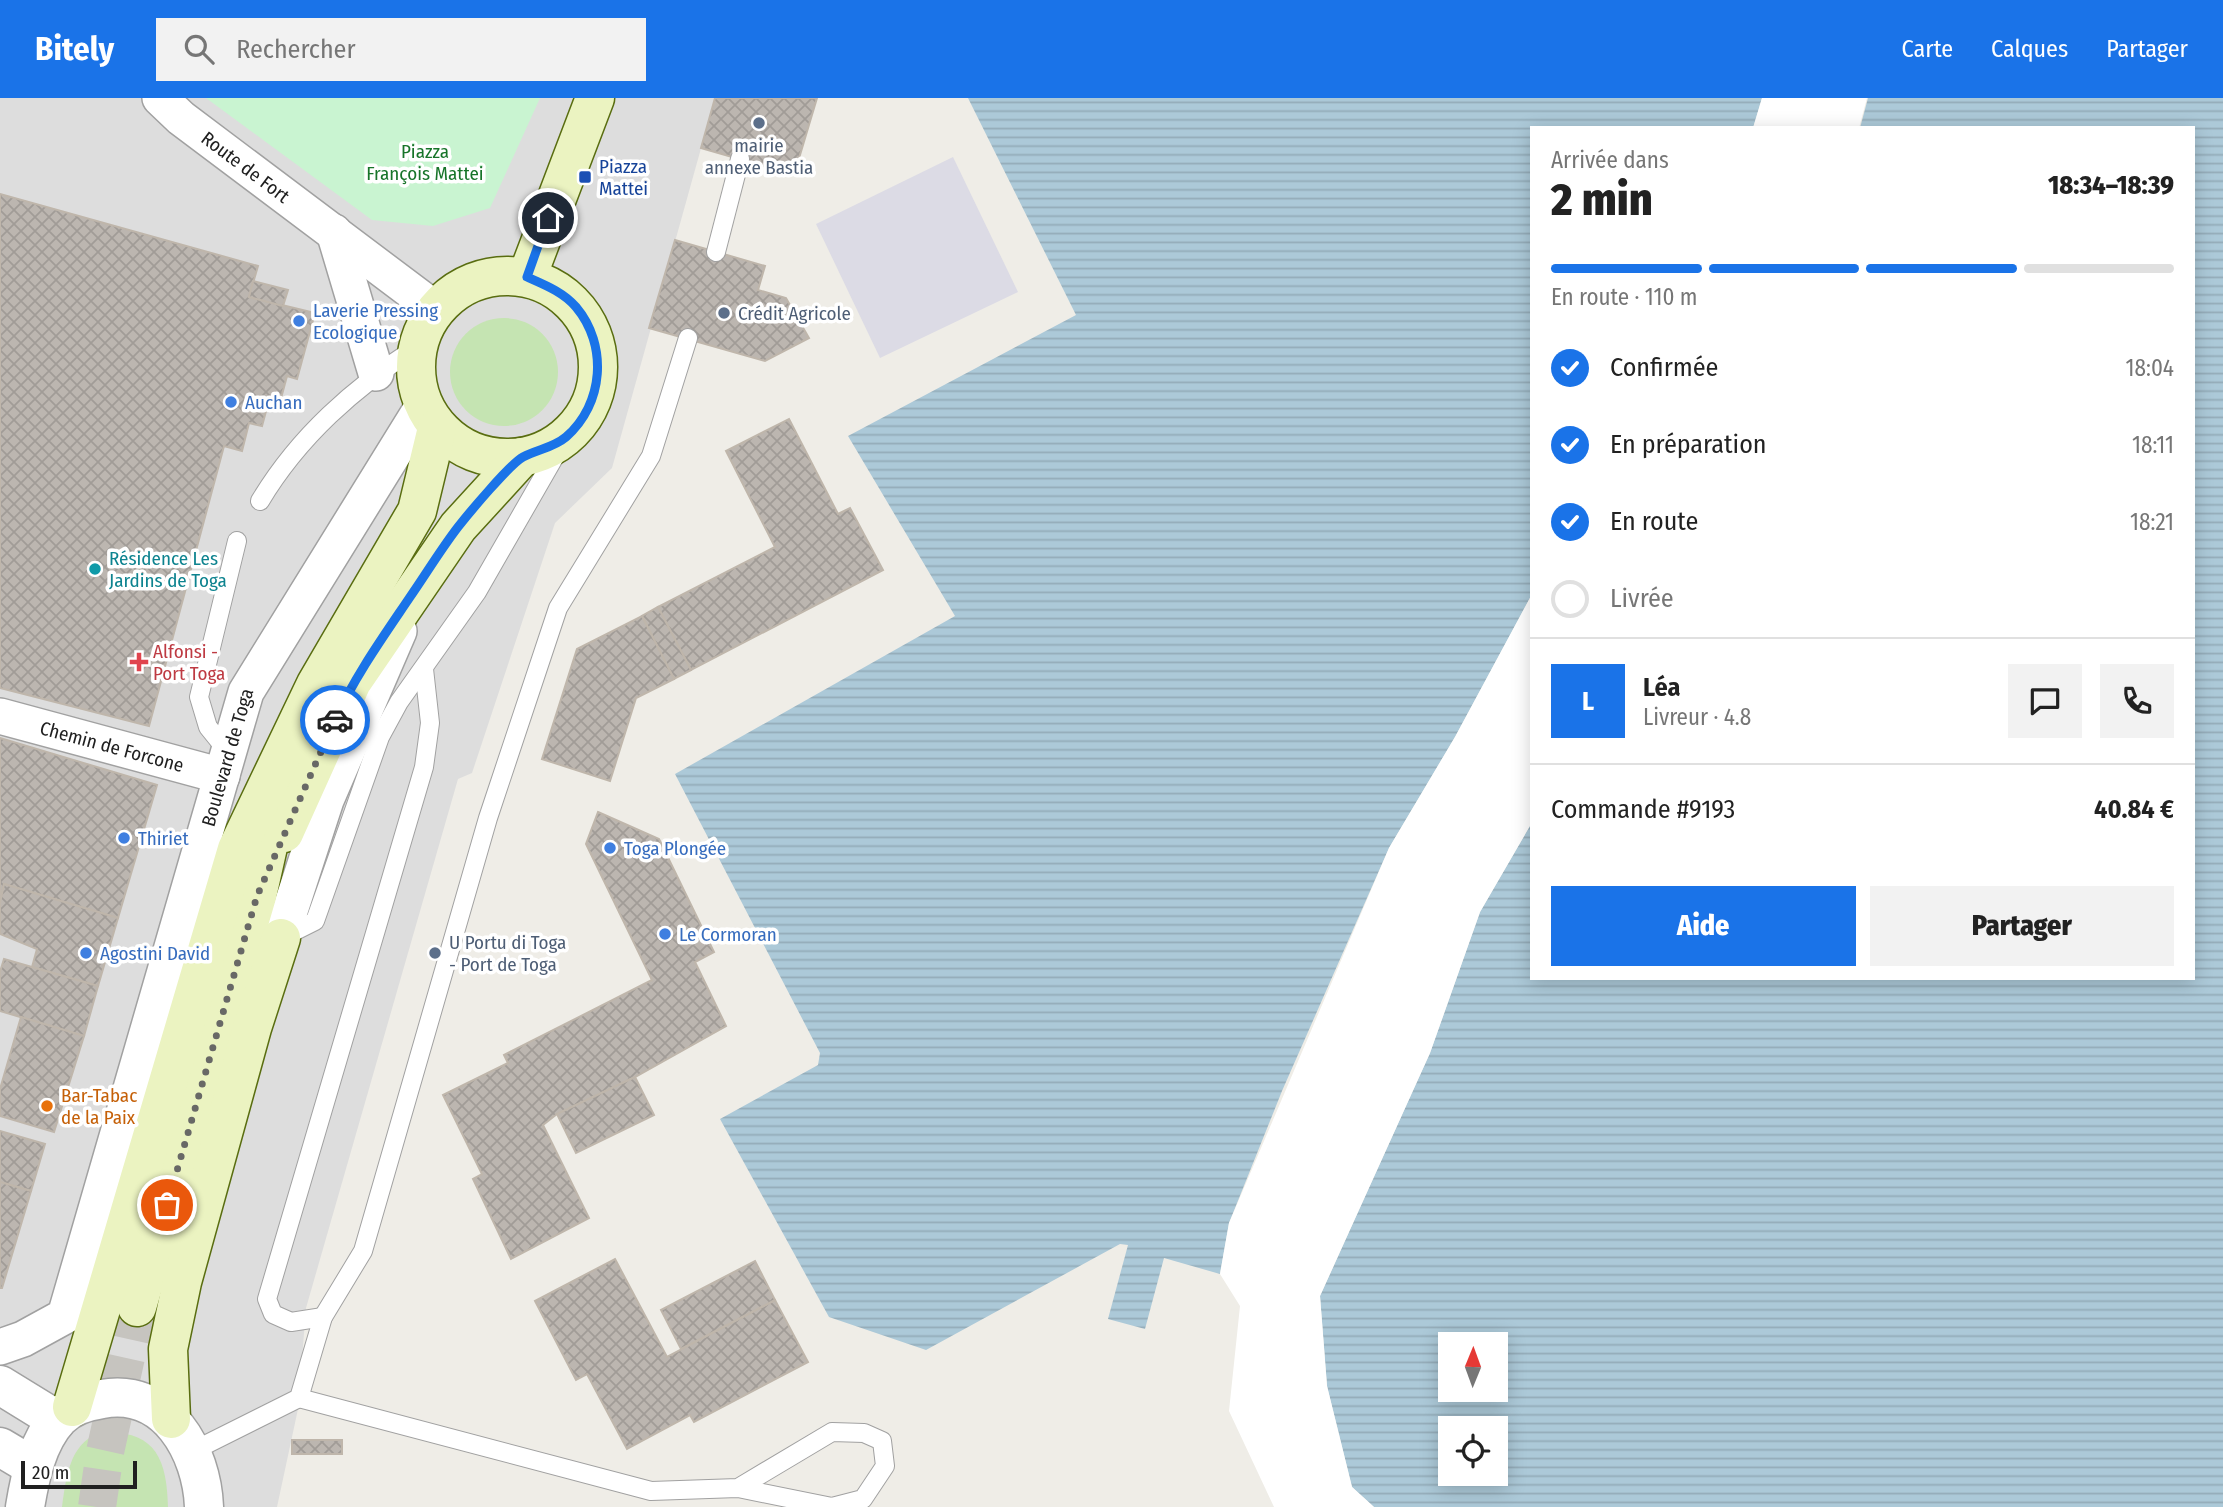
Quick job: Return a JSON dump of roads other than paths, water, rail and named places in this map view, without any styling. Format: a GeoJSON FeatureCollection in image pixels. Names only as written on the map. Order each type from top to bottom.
{"type":"FeatureCollection","features":[{"type":"Feature","properties":{"kind":"main road"},"geometry":{"type":"LineString","coordinates":[[527,277],[594,98]]}},
{"type":"Feature","properties":{"kind":"main road"},"geometry":{"type":"LineString","coordinates":[[501,275],[527,277],[554,288],[576,306],[591,331],[596,349],[596,388],[585,415],[566,437],[546,450],[522,457],[498,458],[476,453],[455,443],[430,417],[415,377],[417,347],[424,327],[435,309],[454,292],[476,280],[501,275]]}},
{"type":"Feature","properties":{"kind":"main road"},"geometry":{"type":"LineString","coordinates":[[64,1413],[236,849],[295,726],[361,605],[417,511],[430,417]]}},
{"type":"Feature","properties":{"kind":"main road"},"geometry":{"type":"LineString","coordinates":[[257,896],[352,682],[458,527],[522,457]]}},
{"type":"Feature","properties":{"kind":"main road"},"geometry":{"type":"LineString","coordinates":[[137,1307],[257,896],[295,726]]}},
{"type":"Feature","properties":{"kind":"main road"},"geometry":{"type":"LineString","coordinates":[[171,1419],[168,1349],[182,1282],[252,1028],[281,938]]}},
{"type":"Feature","properties":{"kind":"street","name":"Route de Fort"},"geometry":{"type":"LineString","coordinates":[[160,98],[435,309]]}},
{"type":"Feature","properties":{"kind":"street"},"geometry":{"type":"LineString","coordinates":[[334,232],[376,373]]}},
{"type":"Feature","properties":{"kind":"street","name":"Boulevard de Toga"},"geometry":{"type":"LineString","coordinates":[[0,1347],[23,1339],[65,1316],[246,692],[430,417]]}},
{"type":"Feature","properties":{"kind":"street"},"geometry":{"type":"LineString","coordinates":[[281,938],[326,800],[423,578]]}},
{"type":"Feature","properties":{"kind":"street","name":"Chemin de Forcone"},"geometry":{"type":"LineString","coordinates":[[0,716],[225,765]]}},
{"type":"Feature","properties":{"kind":"street"},"geometry":{"type":"LineString","coordinates":[[0,1385],[64,1413]]}},
{"type":"Feature","properties":{"kind":"street"},"geometry":{"type":"LineString","coordinates":[[25,1507],[16,1456],[64,1413],[114,1397],[142,1402],[171,1419],[193,1451],[203,1482],[204,1507]]}},
{"type":"Feature","properties":{"kind":"lane"},"geometry":{"type":"LineString","coordinates":[[716,252],[740,159]]}},
{"type":"Feature","properties":{"kind":"lane"},"geometry":{"type":"LineString","coordinates":[[299,1398],[323,1317],[363,1251],[488,818],[558,608],[651,456],[688,338]]}},
{"type":"Feature","properties":{"kind":"lane"},"geometry":{"type":"LineString","coordinates":[[260,501],[297,450],[340,402],[376,373],[417,347]]}},
{"type":"Feature","properties":{"kind":"lane"},"geometry":{"type":"LineString","coordinates":[[281,938],[315,921],[380,737],[399,702],[477,592],[566,437]]}},
{"type":"Feature","properties":{"kind":"lane"},"geometry":{"type":"LineString","coordinates":[[225,765],[208,727],[200,697],[237,541]]}},
{"type":"Feature","properties":{"kind":"lane"},"geometry":{"type":"LineString","coordinates":[[323,1317],[290,1322],[273,1314],[267,1299],[425,767],[430,723],[424,669]]}},
{"type":"Feature","properties":{"kind":"lane"},"geometry":{"type":"LineString","coordinates":[[193,1451],[299,1398],[651,1491],[738,1488],[832,1507],[863,1499],[885,1466],[882,1441],[864,1433],[832,1432],[738,1488]]}},
{"type":"Feature","properties":{"kind":"water"},"geometry":{"type":"Polygon","coordinates":[[[968,98],[1762,98],[1754,126],[1530,126],[1530,598],[1455,737],[1389,848],[1282,1091],[1229,1223],[1220,1274],[1164,1258],[1145,1329],[1108,1319],[1128,1245],[1120,1244],[926,1350],[829,1317],[720,1119],[818,1065],[820,1053],[675,774],[955,616],[848,436],[1076,315],[968,98]]]}},
{"type":"Feature","properties":{"kind":"water"},"geometry":{"type":"Polygon","coordinates":[[[1868,98],[2223,98],[2223,1507],[1374,1507],[1352,1487],[1327,1386],[1320,1296],[1430,1053],[1480,912],[1530,826],[1530,980],[2195,980],[2195,126],[1861,126],[1868,98]]]}},
{"type":"Feature","properties":{"kind":"tunnel"},"geometry":{"type":"LineString","coordinates":[[97,1507],[105,1452],[137,1307]]}},
{"type":"Feature","properties":{"kind":"place","name":"mairie annexe Bastia"},"geometry":{"type":"Point","coordinates":[759,123]}},
{"type":"Feature","properties":{"kind":"place","name":"Piazza Mattei"},"geometry":{"type":"Point","coordinates":[585,177]}},
{"type":"Feature","properties":{"kind":"place","name":"Crédit Agricole"},"geometry":{"type":"Point","coordinates":[724,313]}},
{"type":"Feature","properties":{"kind":"place","name":"Laverie Pressing Ecologique"},"geometry":{"type":"Point","coordinates":[299,321]}},
{"type":"Feature","properties":{"kind":"place","name":"Auchan"},"geometry":{"type":"Point","coordinates":[231,402]}},
{"type":"Feature","properties":{"kind":"place","name":"Résidence Les Jardins de Toga"},"geometry":{"type":"Point","coordinates":[95,569]}},
{"type":"Feature","properties":{"kind":"place","name":"Alfonsi - Port Toga"},"geometry":{"type":"Point","coordinates":[139,662]}},
{"type":"Feature","properties":{"kind":"place","name":"Thiriet"},"geometry":{"type":"Point","coordinates":[124,838]}},
{"type":"Feature","properties":{"kind":"place","name":"Toga Plongée"},"geometry":{"type":"Point","coordinates":[610,848]}},
{"type":"Feature","properties":{"kind":"place","name":"Le Cormoran"},"geometry":{"type":"Point","coordinates":[665,934]}},
{"type":"Feature","properties":{"kind":"place","name":"Agostini David"},"geometry":{"type":"Point","coordinates":[86,953]}},
{"type":"Feature","properties":{"kind":"place","name":"U Portu di Toga - Port de Toga"},"geometry":{"type":"Point","coordinates":[435,953]}},
{"type":"Feature","properties":{"kind":"place","name":"Bar-Tabac de la Paix"},"geometry":{"type":"Point","coordinates":[47,1106]}},
{"type":"Feature","properties":{"kind":"park label","name":"Piazza François Mattei"},"geometry":{"type":"Point","coordinates":[425,162]}}]}
